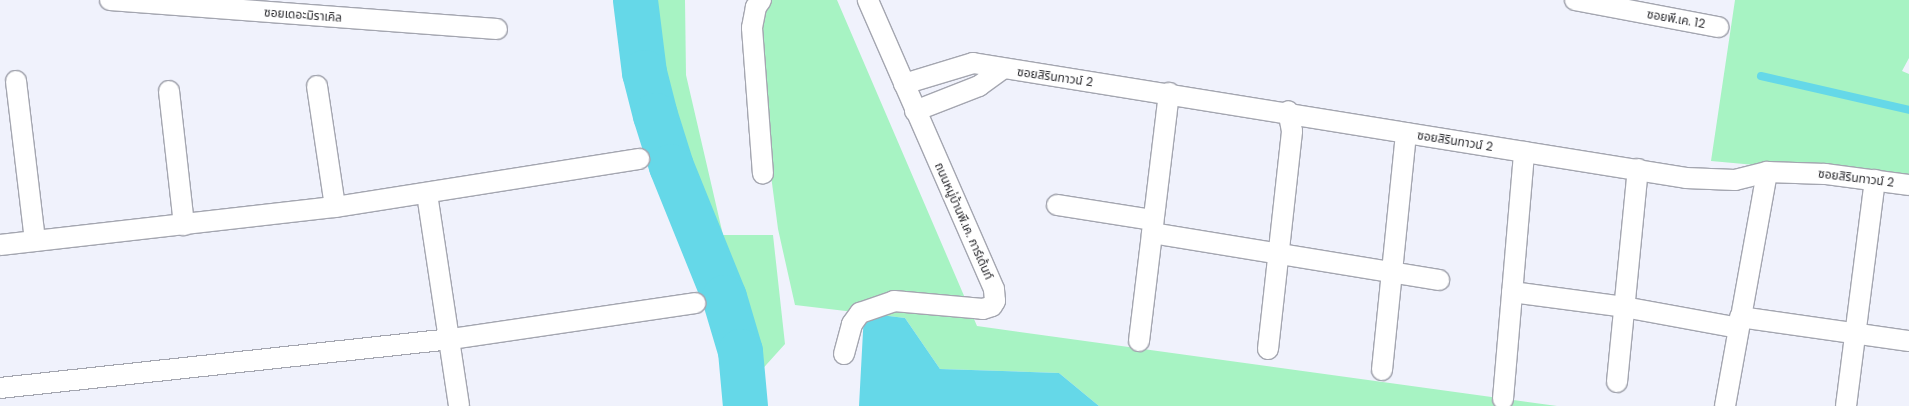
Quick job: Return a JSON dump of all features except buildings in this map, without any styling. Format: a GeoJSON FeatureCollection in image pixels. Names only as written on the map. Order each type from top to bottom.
{"type":"FeatureCollection","features":[{"type":"Feature","properties":{"kind":"street","name":"ซอยเดอะมิราเคิล"},"geometry":{"type":"LineString","coordinates":[[110,0],[497,30]]}},
{"type":"Feature","properties":{"kind":"street"},"geometry":{"type":"LineString","coordinates":[[761,0],[756,7],[752,28],[763,174]]}},
{"type":"Feature","properties":{"kind":"street","name":"ถนนหมู่บ้านพี.เค. การ์เด้นท์"},"geometry":{"type":"LineString","coordinates":[[844,354],[852,324],[860,313],[894,301],[983,309],[992,306],[995,301],[994,289],[868,0]]}},
{"type":"Feature","properties":{"kind":"street","name":"ซอยพี.เค. 12"},"geometry":{"type":"LineString","coordinates":[[1575,0],[1635,6],[1718,27]]}},
{"type":"Feature","properties":{"kind":"street","name":"ซอยสิรินทาวน์ 2"},"geometry":{"type":"LineString","coordinates":[[904,84],[973,63],[1002,69],[1288,111],[1524,152],[1707,180],[1735,180],[1767,172],[1825,174],[1909,185]]}},
{"type":"Feature","properties":{"kind":"street","name":"ซอยสิรินทาวน์ 2"},"geometry":{"type":"LineString","coordinates":[[915,111],[979,86],[1002,69]]}},
{"type":"Feature","properties":{"kind":"street"},"geometry":{"type":"LineString","coordinates":[[16,81],[35,241]]}},
{"type":"Feature","properties":{"kind":"street"},"geometry":{"type":"LineString","coordinates":[[317,86],[335,207]]}},
{"type":"Feature","properties":{"kind":"street"},"geometry":{"type":"LineString","coordinates":[[169,92],[184,225]]}},
{"type":"Feature","properties":{"kind":"street"},"geometry":{"type":"LineString","coordinates":[[1139,341],[1169,93]]}},
{"type":"Feature","properties":{"kind":"street"},"geometry":{"type":"LineString","coordinates":[[1268,349],[1292,131],[1288,111]]}},
{"type":"Feature","properties":{"kind":"street"},"geometry":{"type":"LineString","coordinates":[[1382,370],[1406,132]]}},
{"type":"Feature","properties":{"kind":"street"},"geometry":{"type":"LineString","coordinates":[[1503,398],[1524,152]]}},
{"type":"Feature","properties":{"kind":"street"},"geometry":{"type":"LineString","coordinates":[[0,245],[335,207],[427,194],[638,159]]}},
{"type":"Feature","properties":{"kind":"street"},"geometry":{"type":"LineString","coordinates":[[1617,382],[1638,169]]}},
{"type":"Feature","properties":{"kind":"street"},"geometry":{"type":"LineString","coordinates":[[1725,406],[1767,172]]}},
{"type":"Feature","properties":{"kind":"street"},"geometry":{"type":"LineString","coordinates":[[1846,406],[1875,180]]}},
{"type":"Feature","properties":{"kind":"street"},"geometry":{"type":"LineString","coordinates":[[427,194],[452,339],[460,406]]}},
{"type":"Feature","properties":{"kind":"street"},"geometry":{"type":"LineString","coordinates":[[1057,205],[1278,256],[1439,280]]}},
{"type":"Feature","properties":{"kind":"street"},"geometry":{"type":"LineString","coordinates":[[1512,292],[1739,322],[1909,341]]}},
{"type":"Feature","properties":{"kind":"street"},"geometry":{"type":"LineString","coordinates":[[0,388],[452,339],[695,303]]}},
{"type":"Feature","properties":{"kind":"green space"},"geometry":{"type":"Polygon","coordinates":[[[649,0],[685,0],[686,75],[723,235],[773,235],[785,344],[756,376],[720,255],[661,111],[649,0]]]}},
{"type":"Feature","properties":{"kind":"green space"},"geometry":{"type":"Polygon","coordinates":[[[748,0],[837,0],[977,326],[1557,406],[1099,406],[1059,373],[940,369],[905,318],[795,305],[778,229],[748,0]]]}},
{"type":"Feature","properties":{"kind":"green space"},"geometry":{"type":"Polygon","coordinates":[[[1735,0],[1909,0],[1909,58],[1902,71],[1909,74],[1909,179],[1711,161],[1735,0]]]}},
{"type":"Feature","properties":{"kind":"water"},"geometry":{"type":"Polygon","coordinates":[[[864,313],[905,318],[940,369],[1059,373],[1099,406],[859,406],[864,313]]]}},
{"type":"Feature","properties":{"kind":"waterway"},"geometry":{"type":"LineString","coordinates":[[635,0],[644,72],[655,115],[671,166],[724,297],[740,351],[745,406]]}},
{"type":"Feature","properties":{"kind":"waterway"},"geometry":{"type":"LineString","coordinates":[[1761,76],[1909,110]]}}]}
